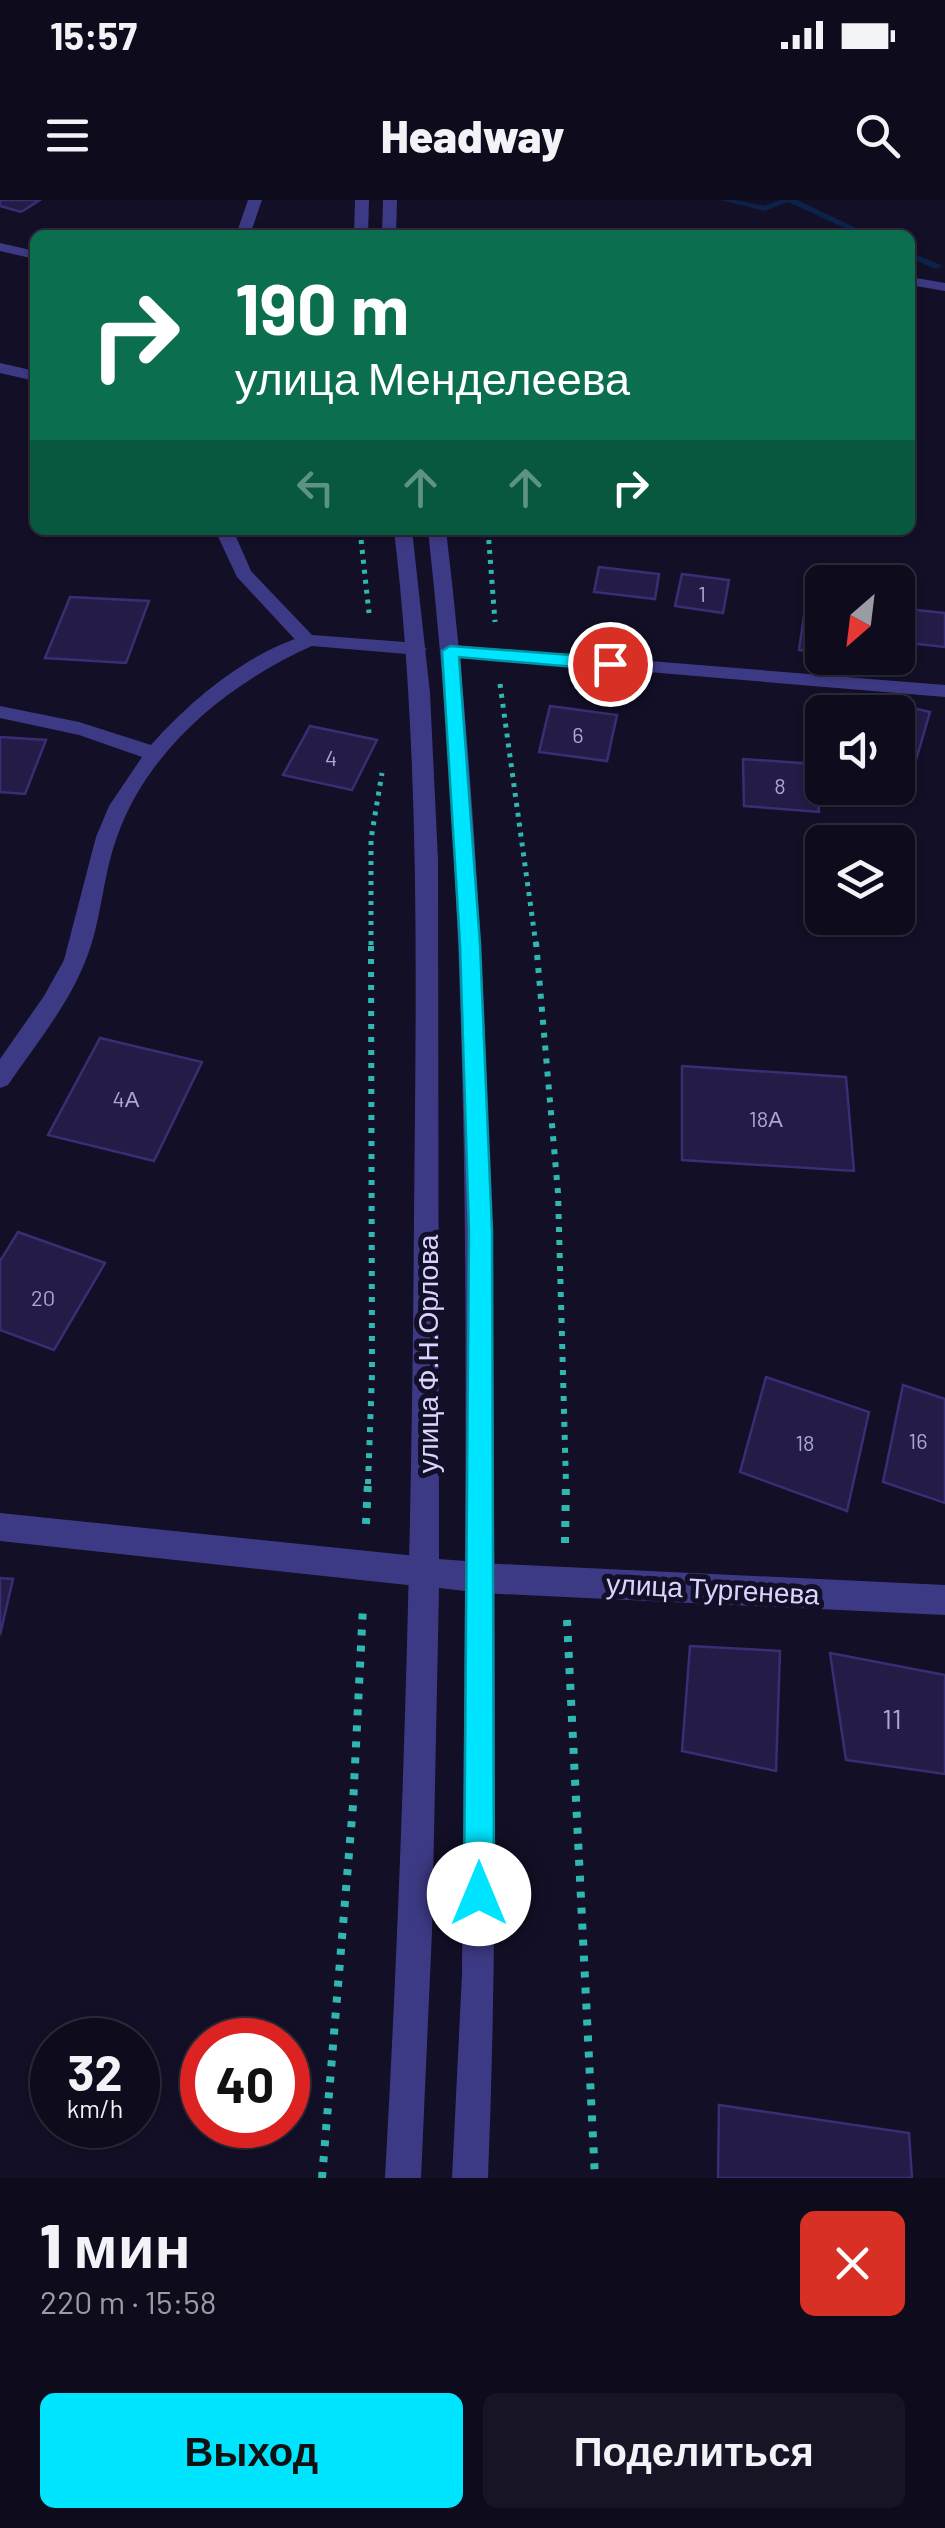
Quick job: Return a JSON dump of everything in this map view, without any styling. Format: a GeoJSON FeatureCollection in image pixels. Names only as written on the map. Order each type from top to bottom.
{"type":"FeatureCollection","features":[{"type":"Feature","properties":{"kind":"street"},"geometry":{"type":"LineString","coordinates":[[245,230],[255,200]]}},
{"type":"Feature","properties":{"kind":"street"},"geometry":{"type":"LineString","coordinates":[[361,230],[362,200]]}},
{"type":"Feature","properties":{"kind":"street"},"geometry":{"type":"LineString","coordinates":[[389,230],[390,200]]}},
{"type":"Feature","properties":{"kind":"street"},"geometry":{"type":"LineString","coordinates":[[0,246],[30,254]]}},
{"type":"Feature","properties":{"kind":"street"},"geometry":{"type":"LineString","coordinates":[[915,282],[945,286]]}},
{"type":"Feature","properties":{"kind":"street"},"geometry":{"type":"LineString","coordinates":[[0,368],[30,375]]}},
{"type":"Feature","properties":{"kind":"street"},"geometry":{"type":"LineString","coordinates":[[226,535],[243,573],[307,641]]}},
{"type":"Feature","properties":{"kind":"street","name":"улица Ф.Н.Орлова"},"geometry":{"type":"LineString","coordinates":[[402,2178],[415,1968],[426,1572],[428,1108],[418,649],[404,535]]}},
{"type":"Feature","properties":{"kind":"street","name":"улица Ф.Н.Орлова"},"geometry":{"type":"LineString","coordinates":[[437,535],[450,651],[470,944],[480,1231],[479,1974],[470,2178]]}},
{"type":"Feature","properties":{"kind":"street"},"geometry":{"type":"LineString","coordinates":[[0,1078],[68,976],[86,929],[106,838],[123,795],[155,754],[240,674],[278,651],[307,641],[945,692]]}},
{"type":"Feature","properties":{"kind":"street"},"geometry":{"type":"LineString","coordinates":[[0,712],[58,722],[155,754]]}},
{"type":"Feature","properties":{"kind":"street"},"geometry":{"type":"LineString","coordinates":[[0,1527],[426,1572]]}},
{"type":"Feature","properties":{"kind":"street","name":"улица Тургенева"},"geometry":{"type":"LineString","coordinates":[[426,1572],[481,1578],[945,1600]]}},
{"type":"Feature","properties":{"kind":"path"},"geometry":{"type":"LineString","coordinates":[[360,535],[368,610],[381,647]]}},
{"type":"Feature","properties":{"kind":"path"},"geometry":{"type":"LineString","coordinates":[[488,535],[503,743],[541,980],[559,1191],[568,1374],[564,1580],[595,2178]]}},
{"type":"Feature","properties":{"kind":"path"},"geometry":{"type":"LineString","coordinates":[[322,2178],[353,1805],[365,1565],[372,1374],[371,839],[383,764]]}},
{"type":"Feature","properties":{"kind":"building"},"geometry":{"type":"Polygon","coordinates":[[[0,200],[40,200],[21,212],[0,206],[0,200]]]}},
{"type":"Feature","properties":{"kind":"building"},"geometry":{"type":"Polygon","coordinates":[[[599,567],[659,574],[655,599],[594,592],[599,567]]]}},
{"type":"Feature","properties":{"kind":"building"},"geometry":{"type":"Polygon","coordinates":[[[682,574],[729,580],[723,613],[675,606],[682,574]]]}},
{"type":"Feature","properties":{"kind":"building"},"geometry":{"type":"Polygon","coordinates":[[[70,597],[149,601],[126,663],[45,658],[70,597]]]}},
{"type":"Feature","properties":{"kind":"building"},"geometry":{"type":"Polygon","coordinates":[[[915,610],[945,613],[945,647],[915,644],[915,610]]]}},
{"type":"Feature","properties":{"kind":"building"},"geometry":{"type":"Polygon","coordinates":[[[804,616],[805,651],[799,650],[804,616]]]}},
{"type":"Feature","properties":{"kind":"building"},"geometry":{"type":"Polygon","coordinates":[[[550,706],[617,715],[607,761],[539,752],[550,706]]]}},
{"type":"Feature","properties":{"kind":"building"},"geometry":{"type":"Polygon","coordinates":[[[915,709],[930,712],[915,760],[915,709]]]}},
{"type":"Feature","properties":{"kind":"building"},"geometry":{"type":"Polygon","coordinates":[[[310,726],[377,740],[352,790],[283,775],[310,726]]]}},
{"type":"Feature","properties":{"kind":"building"},"geometry":{"type":"Polygon","coordinates":[[[0,737],[46,740],[25,794],[0,792],[0,737]]]}},
{"type":"Feature","properties":{"kind":"building"},"geometry":{"type":"Polygon","coordinates":[[[743,759],[805,763],[805,805],[819,805],[819,812],[744,806],[743,759]]]}},
{"type":"Feature","properties":{"kind":"building"},"geometry":{"type":"Polygon","coordinates":[[[100,1038],[202,1062],[154,1161],[48,1135],[100,1038]]]}},
{"type":"Feature","properties":{"kind":"building"},"geometry":{"type":"Polygon","coordinates":[[[682,1066],[846,1077],[854,1171],[682,1160],[682,1066]]]}},
{"type":"Feature","properties":{"kind":"building"},"geometry":{"type":"Polygon","coordinates":[[[18,1232],[105,1263],[54,1350],[0,1330],[0,1261],[18,1232]]]}},
{"type":"Feature","properties":{"kind":"building"},"geometry":{"type":"Polygon","coordinates":[[[766,1377],[869,1412],[847,1511],[740,1472],[766,1377]]]}},
{"type":"Feature","properties":{"kind":"building"},"geometry":{"type":"Polygon","coordinates":[[[903,1385],[945,1399],[945,1503],[883,1482],[903,1385]]]}},
{"type":"Feature","properties":{"kind":"building"},"geometry":{"type":"Polygon","coordinates":[[[0,1578],[13,1579],[0,1635],[0,1578]]]}},
{"type":"Feature","properties":{"kind":"building"},"geometry":{"type":"Polygon","coordinates":[[[690,1646],[780,1651],[776,1771],[682,1751],[690,1646]]]}},
{"type":"Feature","properties":{"kind":"building"},"geometry":{"type":"Polygon","coordinates":[[[830,1653],[945,1675],[945,1774],[846,1760],[830,1653]]]}},
{"type":"Feature","properties":{"kind":"building"},"geometry":{"type":"Polygon","coordinates":[[[719,2105],[909,2133],[912,2178],[718,2178],[719,2105]]]}},
{"type":"Feature","properties":{"kind":"waterway"},"geometry":{"type":"LineString","coordinates":[[724,200],[765,209],[787,200]]}},
{"type":"Feature","properties":{"kind":"waterway"},"geometry":{"type":"LineString","coordinates":[[790,200],[856,230]]}},
{"type":"Feature","properties":{"kind":"waterway"},"geometry":{"type":"LineString","coordinates":[[915,257],[938,267]]}},
{"type":"Feature","properties":{"kind":"route"},"geometry":{"type":"LineString","coordinates":[[479,1894],[480,1231],[470,944],[450,651],[610,664]]}}]}
